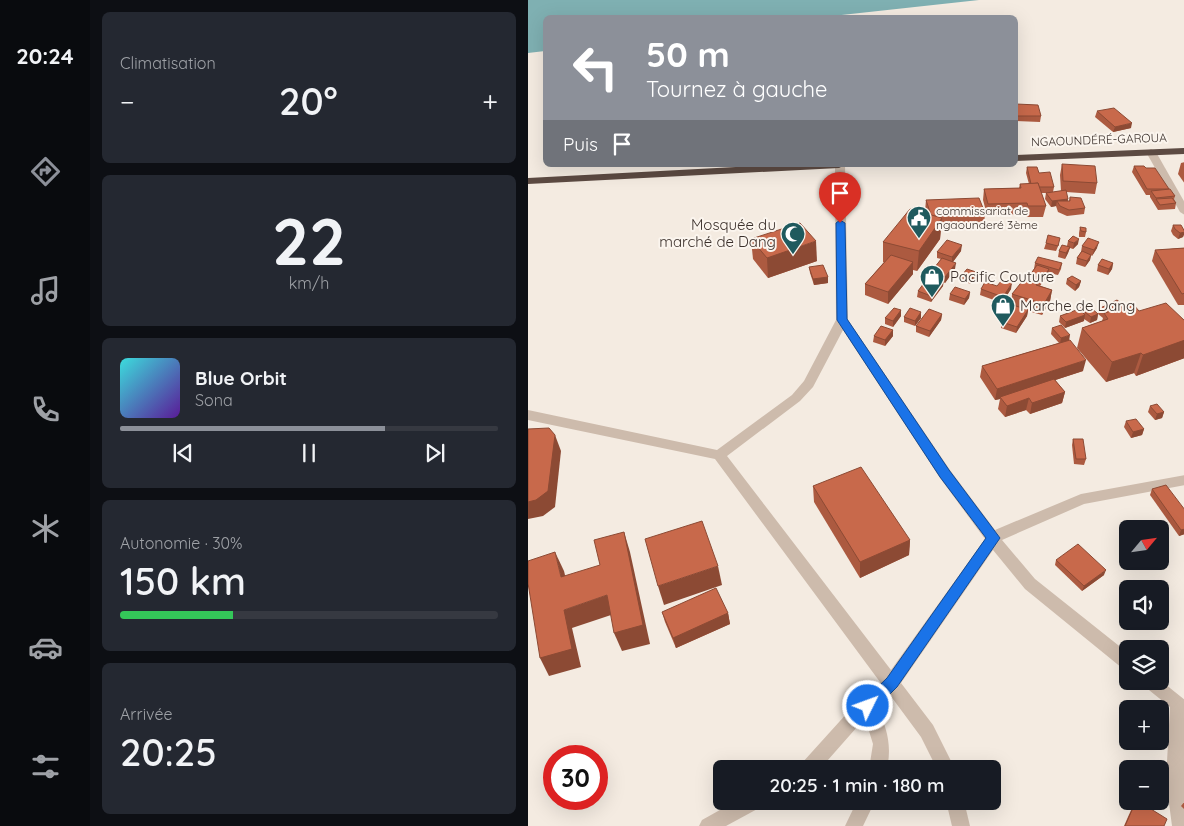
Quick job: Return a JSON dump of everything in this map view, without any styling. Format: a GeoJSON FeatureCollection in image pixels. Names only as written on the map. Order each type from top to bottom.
{"type":"FeatureCollection","features":[{"type":"Feature","properties":{"kind":"highway","name":"NGAOUNDÉRÉ-GAROUA"},"geometry":{"type":"LineString","coordinates":[[1018,158],[1184,151]]}},
{"type":"Feature","properties":{"kind":"highway"},"geometry":{"type":"LineString","coordinates":[[528,181],[801,167]]}},
{"type":"Feature","properties":{"kind":"street"},"geometry":{"type":"LineString","coordinates":[[1151,152],[1184,212]]}},
{"type":"Feature","properties":{"kind":"street"},"geometry":{"type":"LineString","coordinates":[[719,455],[796,398],[810,384],[842,320],[840,167]]}},
{"type":"Feature","properties":{"kind":"street"},"geometry":{"type":"LineString","coordinates":[[842,320],[945,474],[1014,567],[1030,584],[1119,655]]}},
{"type":"Feature","properties":{"kind":"street"},"geometry":{"type":"LineString","coordinates":[[528,415],[719,455],[892,682],[927,731],[942,760]]}},
{"type":"Feature","properties":{"kind":"street"},"geometry":{"type":"LineString","coordinates":[[816,760],[855,717],[892,682],[994,538],[1081,499],[1184,480]]}},
{"type":"Feature","properties":{"kind":"street"},"geometry":{"type":"LineString","coordinates":[[1163,690],[1181,702],[1175,780],[1181,826]]}},
{"type":"Feature","properties":{"kind":"street"},"geometry":{"type":"LineString","coordinates":[[868,706],[878,726],[884,751],[881,760]]}},
{"type":"Feature","properties":{"kind":"street"},"geometry":{"type":"LineString","coordinates":[[708,826],[738,810]]}},
{"type":"Feature","properties":{"kind":"street"},"geometry":{"type":"LineString","coordinates":[[854,826],[862,810]]}},
{"type":"Feature","properties":{"kind":"street"},"geometry":{"type":"LineString","coordinates":[[957,810],[961,826]]}},
{"type":"Feature","properties":{"kind":"water"},"geometry":{"type":"Polygon","coordinates":[[[528,0],[979,0],[842,15],[543,15],[543,51],[528,53],[528,0]]]}},
{"type":"Feature","properties":{"kind":"building"},"geometry":{"type":"Polygon","coordinates":[[[1018,104],[1038,105],[1041,116],[1018,116],[1018,104]]]}},
{"type":"Feature","properties":{"kind":"building"},"geometry":{"type":"Polygon","coordinates":[[[1114,108],[1132,123],[1115,127],[1097,111],[1114,108]]]}},
{"type":"Feature","properties":{"kind":"building"},"geometry":{"type":"Polygon","coordinates":[[[1062,164],[1095,166],[1097,183],[1063,181],[1062,164]]]}},
{"type":"Feature","properties":{"kind":"building"},"geometry":{"type":"Polygon","coordinates":[[[1134,166],[1155,168],[1169,189],[1147,189],[1134,166]]]}},
{"type":"Feature","properties":{"kind":"building"},"geometry":{"type":"Polygon","coordinates":[[[1027,167],[1037,167],[1039,173],[1050,172],[1054,187],[1039,187],[1038,183],[1031,184],[1027,167]]]}},
{"type":"Feature","properties":{"kind":"building"},"geometry":{"type":"Polygon","coordinates":[[[1038,183],[1046,206],[1028,206],[1027,203],[988,204],[984,189],[1021,188],[1020,184],[1038,183]]]}},
{"type":"Feature","properties":{"kind":"building"},"geometry":{"type":"Polygon","coordinates":[[[1170,189],[1175,196],[1156,198],[1151,191],[1170,189]]]}},
{"type":"Feature","properties":{"kind":"building"},"geometry":{"type":"Polygon","coordinates":[[[1066,190],[1068,199],[1052,201],[1046,193],[1066,190]]]}},
{"type":"Feature","properties":{"kind":"building"},"geometry":{"type":"Polygon","coordinates":[[[1070,197],[1081,198],[1085,208],[1069,210],[1060,206],[1057,201],[1070,201],[1070,197]]]}},
{"type":"Feature","properties":{"kind":"building"},"geometry":{"type":"Polygon","coordinates":[[[979,198],[985,213],[934,216],[931,215],[926,200],[979,198]]]}},
{"type":"Feature","properties":{"kind":"building"},"geometry":{"type":"Polygon","coordinates":[[[1172,198],[1176,203],[1160,205],[1156,199],[1172,198]]]}},
{"type":"Feature","properties":{"kind":"building"},"geometry":{"type":"Polygon","coordinates":[[[910,209],[942,218],[919,251],[883,242],[910,209]]]}},
{"type":"Feature","properties":{"kind":"building"},"geometry":{"type":"Polygon","coordinates":[[[800,223],[816,241],[767,258],[751,239],[800,223]]]}},
{"type":"Feature","properties":{"kind":"building"},"geometry":{"type":"Polygon","coordinates":[[[1173,225],[1181,225],[1185,232],[1180,233],[1173,225]]]}},
{"type":"Feature","properties":{"kind":"building"},"geometry":{"type":"Polygon","coordinates":[[[1080,227],[1086,228],[1086,232],[1081,231],[1080,227]]]}},
{"type":"Feature","properties":{"kind":"building"},"geometry":{"type":"Polygon","coordinates":[[[1048,235],[1060,238],[1058,246],[1046,243],[1048,235]]]}},
{"type":"Feature","properties":{"kind":"building"},"geometry":{"type":"Polygon","coordinates":[[[1073,236],[1079,239],[1074,243],[1068,241],[1073,236]]]}},
{"type":"Feature","properties":{"kind":"building"},"geometry":{"type":"Polygon","coordinates":[[[1088,238],[1099,242],[1094,250],[1082,246],[1088,238]]]}},
{"type":"Feature","properties":{"kind":"building"},"geometry":{"type":"Polygon","coordinates":[[[947,240],[962,245],[952,257],[937,252],[947,240]]]}},
{"type":"Feature","properties":{"kind":"building"},"geometry":{"type":"Polygon","coordinates":[[[1062,245],[1070,247],[1066,253],[1059,251],[1062,245]]]}},
{"type":"Feature","properties":{"kind":"building"},"geometry":{"type":"Polygon","coordinates":[[[1185,248],[1185,293],[1182,294],[1155,250],[1185,248]]]}},
{"type":"Feature","properties":{"kind":"building"},"geometry":{"type":"Polygon","coordinates":[[[1082,251],[1091,255],[1087,261],[1077,258],[1082,251]]]}},
{"type":"Feature","properties":{"kind":"building"},"geometry":{"type":"Polygon","coordinates":[[[891,255],[913,262],[888,292],[865,284],[891,255]]]}},
{"type":"Feature","properties":{"kind":"building"},"geometry":{"type":"Polygon","coordinates":[[[1038,257],[1062,263],[1059,270],[1035,263],[1038,257]]]}},
{"type":"Feature","properties":{"kind":"building"},"geometry":{"type":"Polygon","coordinates":[[[942,258],[956,263],[945,277],[931,272],[942,258]]]}},
{"type":"Feature","properties":{"kind":"building"},"geometry":{"type":"Polygon","coordinates":[[[1102,259],[1113,263],[1109,269],[1098,265],[1102,259]]]}},
{"type":"Feature","properties":{"kind":"building"},"geometry":{"type":"Polygon","coordinates":[[[823,265],[828,277],[813,279],[809,267],[823,265]]]}},
{"type":"Feature","properties":{"kind":"building"},"geometry":{"type":"Polygon","coordinates":[[[1037,265],[1049,269],[1042,280],[1030,275],[1037,265]]]}},
{"type":"Feature","properties":{"kind":"building"},"geometry":{"type":"Polygon","coordinates":[[[967,269],[976,272],[971,279],[962,275],[967,269]]]}},
{"type":"Feature","properties":{"kind":"building"},"geometry":{"type":"Polygon","coordinates":[[[1028,274],[1040,278],[1036,285],[1052,290],[1044,304],[1012,294],[1028,274]]]}},
{"type":"Feature","properties":{"kind":"building"},"geometry":{"type":"Polygon","coordinates":[[[930,275],[944,280],[931,296],[918,291],[930,275]]]}},
{"type":"Feature","properties":{"kind":"building"},"geometry":{"type":"Polygon","coordinates":[[[1072,276],[1081,281],[1076,285],[1067,279],[1072,276]]]}},
{"type":"Feature","properties":{"kind":"building"},"geometry":{"type":"Polygon","coordinates":[[[1002,280],[1012,283],[1003,297],[981,289],[985,282],[997,286],[1002,280]]]}},
{"type":"Feature","properties":{"kind":"building"},"geometry":{"type":"Polygon","coordinates":[[[955,287],[970,292],[965,299],[950,294],[955,287]]]}},
{"type":"Feature","properties":{"kind":"building"},"geometry":{"type":"Polygon","coordinates":[[[1117,300],[1125,306],[1118,309],[1111,303],[1117,300]]]}},
{"type":"Feature","properties":{"kind":"building"},"geometry":{"type":"Polygon","coordinates":[[[1166,303],[1185,321],[1185,340],[1143,355],[1141,353],[1112,362],[1082,328],[1108,319],[1104,313],[1133,304],[1139,311],[1166,303]]]}},
{"type":"Feature","properties":{"kind":"building"},"geometry":{"type":"Polygon","coordinates":[[[1013,305],[1028,310],[1017,327],[1002,322],[1013,305]]]}},
{"type":"Feature","properties":{"kind":"building"},"geometry":{"type":"Polygon","coordinates":[[[1088,305],[1098,314],[1091,317],[1080,308],[1088,305]]]}},
{"type":"Feature","properties":{"kind":"building"},"geometry":{"type":"Polygon","coordinates":[[[1107,305],[1113,310],[1105,313],[1100,308],[1107,305]]]}},
{"type":"Feature","properties":{"kind":"building"},"geometry":{"type":"Polygon","coordinates":[[[894,308],[901,310],[893,321],[885,318],[894,308]]]}},
{"type":"Feature","properties":{"kind":"building"},"geometry":{"type":"Polygon","coordinates":[[[910,308],[921,312],[915,321],[904,317],[910,308]]]}},
{"type":"Feature","properties":{"kind":"building"},"geometry":{"type":"Polygon","coordinates":[[[929,309],[942,314],[930,331],[916,326],[929,309]]]}},
{"type":"Feature","properties":{"kind":"building"},"geometry":{"type":"Polygon","coordinates":[[[1079,309],[1085,315],[1066,322],[1060,316],[1079,309]]]}},
{"type":"Feature","properties":{"kind":"building"},"geometry":{"type":"Polygon","coordinates":[[[1061,325],[1070,335],[1061,338],[1052,328],[1061,325]]]}},
{"type":"Feature","properties":{"kind":"building"},"geometry":{"type":"Polygon","coordinates":[[[881,326],[893,330],[885,340],[874,336],[881,326]]]}},
{"type":"Feature","properties":{"kind":"building"},"geometry":{"type":"Polygon","coordinates":[[[1070,340],[1086,360],[997,389],[982,366],[1070,340]]]}},
{"type":"Feature","properties":{"kind":"building"},"geometry":{"type":"Polygon","coordinates":[[[1054,379],[1065,392],[1032,403],[1029,398],[1007,406],[1000,397],[1054,379]]]}},
{"type":"Feature","properties":{"kind":"building"},"geometry":{"type":"Polygon","coordinates":[[[1157,404],[1164,412],[1157,414],[1150,406],[1157,404]]]}},
{"type":"Feature","properties":{"kind":"building"},"geometry":{"type":"Polygon","coordinates":[[[1136,419],[1144,429],[1133,432],[1126,421],[1136,419]]]}},
{"type":"Feature","properties":{"kind":"building"},"geometry":{"type":"Polygon","coordinates":[[[549,428],[555,435],[548,491],[536,500],[528,502],[528,429],[549,428]]]}},
{"type":"Feature","properties":{"kind":"building"},"geometry":{"type":"Polygon","coordinates":[[[1073,439],[1083,439],[1086,459],[1076,459],[1073,439]]]}},
{"type":"Feature","properties":{"kind":"building"},"geometry":{"type":"Polygon","coordinates":[[[861,467],[910,540],[860,562],[813,486],[861,467]]]}},
{"type":"Feature","properties":{"kind":"building"},"geometry":{"type":"Polygon","coordinates":[[[1166,485],[1185,510],[1185,529],[1181,530],[1152,489],[1166,485]]]}},
{"type":"Feature","properties":{"kind":"building"},"geometry":{"type":"Polygon","coordinates":[[[702,521],[718,566],[658,586],[645,539],[702,521]]]}},
{"type":"Feature","properties":{"kind":"building"},"geometry":{"type":"Polygon","coordinates":[[[624,532],[643,625],[614,633],[607,595],[564,610],[572,649],[540,658],[528,583],[528,561],[555,552],[561,577],[600,565],[594,540],[624,532]]]}},
{"type":"Feature","properties":{"kind":"building"},"geometry":{"type":"Polygon","coordinates":[[[1078,544],[1106,570],[1084,586],[1056,560],[1078,544]]]}},
{"type":"Feature","properties":{"kind":"building"},"geometry":{"type":"Polygon","coordinates":[[[716,588],[728,613],[673,638],[662,612],[716,588]]]}},
{"type":"Feature","properties":{"kind":"building"},"geometry":{"type":"Polygon","coordinates":[[[1132,810],[1152,810],[1167,819],[1164,826],[1125,826],[1132,810]]]}},
{"type":"Feature","properties":{"kind":"place","name":"commissariat de ngaounderé 3ème"},"geometry":{"type":"Point","coordinates":[919,239]}},
{"type":"Feature","properties":{"kind":"place","name":"Mosquée du marché de Dang"},"geometry":{"type":"Point","coordinates":[793,255]}},
{"type":"Feature","properties":{"kind":"place","name":"Pacific Couture"},"geometry":{"type":"Point","coordinates":[932,298]}},
{"type":"Feature","properties":{"kind":"place","name":"Marche de Dang"},"geometry":{"type":"Point","coordinates":[1003,327]}},
{"type":"Feature","properties":{"kind":"route"},"geometry":{"type":"LineString","coordinates":[[840,223],[842,320],[945,474],[994,538],[892,682],[868,706]]}}]}
